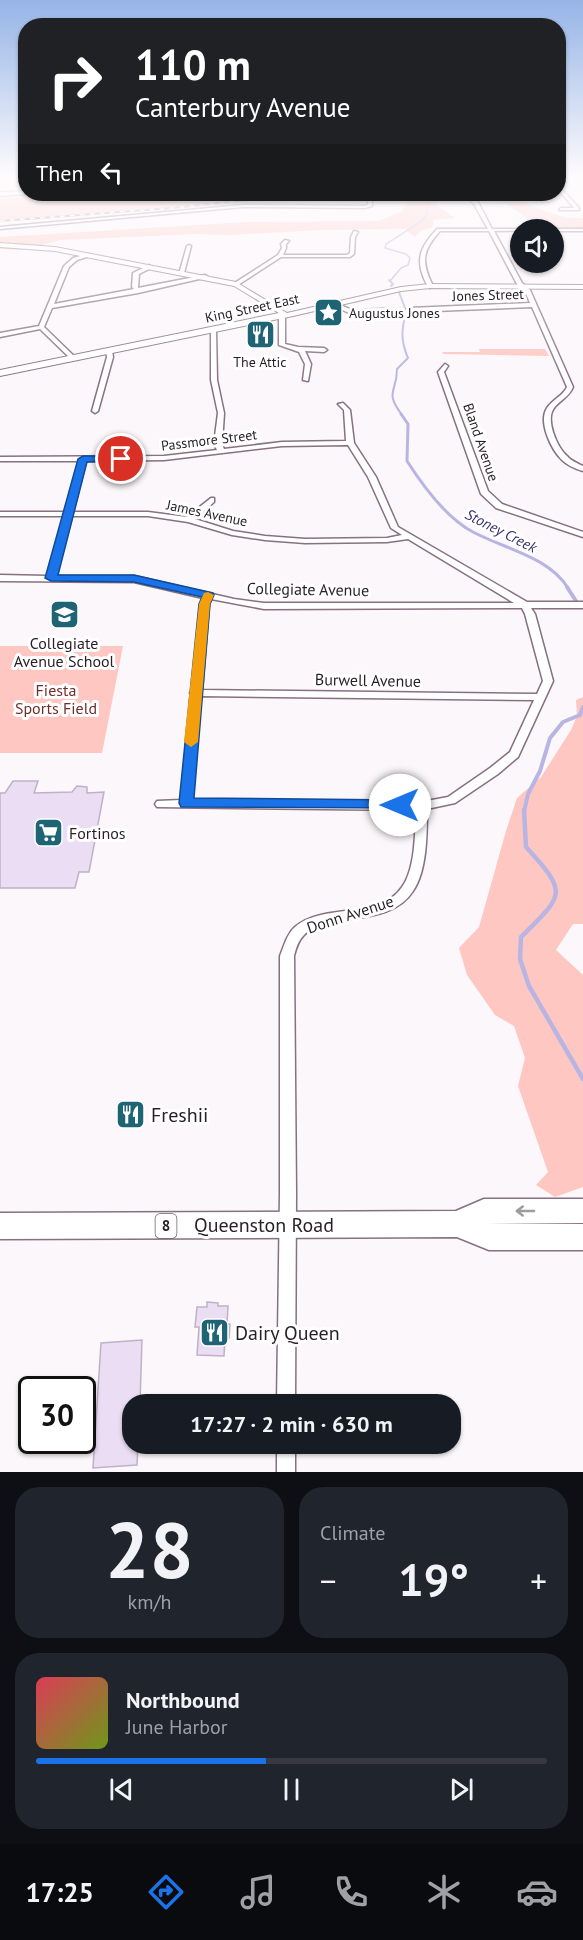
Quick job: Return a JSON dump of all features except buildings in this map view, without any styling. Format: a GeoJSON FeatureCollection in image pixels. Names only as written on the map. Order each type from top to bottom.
{"type":"FeatureCollection","features":[{"type":"Feature","properties":{"kind":"main road"},"geometry":{"type":"LineString","coordinates":[[10,246],[55,249],[236,284],[283,312],[282,316]]}},
{"type":"Feature","properties":{"kind":"main road","name":"King Street East"},"geometry":{"type":"LineString","coordinates":[[0,373],[282,316],[376,293],[430,286],[583,287]]}},
{"type":"Feature","properties":{"kind":"main road","name":"Queenston Road"},"geometry":{"type":"LineString","coordinates":[[457,1224],[484,1211],[583,1211]]}},
{"type":"Feature","properties":{"kind":"main road","name":"Queenston Road"},"geometry":{"type":"LineString","coordinates":[[0,1226],[457,1224],[489,1237],[583,1237]]}},
{"type":"Feature","properties":{"kind":"street"},"geometry":{"type":"LineString","coordinates":[[181,273],[189,246]]}},
{"type":"Feature","properties":{"kind":"street"},"geometry":{"type":"LineString","coordinates":[[280,256],[283,246]]}},
{"type":"Feature","properties":{"kind":"street"},"geometry":{"type":"LineString","coordinates":[[236,284],[280,256],[348,256],[352,254],[352,246]]}},
{"type":"Feature","properties":{"kind":"street"},"geometry":{"type":"LineString","coordinates":[[427,246],[420,261],[430,286]]}},
{"type":"Feature","properties":{"kind":"street"},"geometry":{"type":"LineString","coordinates":[[499,246],[520,284],[525,287],[570,387],[569,392],[550,408],[547,415],[548,425],[565,459],[583,470]]}},
{"type":"Feature","properties":{"kind":"street"},"geometry":{"type":"LineString","coordinates":[[41,327],[52,306],[67,266],[75,259],[88,255]]}},
{"type":"Feature","properties":{"kind":"street"},"geometry":{"type":"LineString","coordinates":[[138,291],[135,286],[136,273],[149,267]]}},
{"type":"Feature","properties":{"kind":"street"},"geometry":{"type":"LineString","coordinates":[[52,306],[205,277]]}},
{"type":"Feature","properties":{"kind":"street"},"geometry":{"type":"LineString","coordinates":[[334,304],[351,312],[384,311]]}},
{"type":"Feature","properties":{"kind":"street","name":"Jones Street"},"geometry":{"type":"LineString","coordinates":[[409,310],[533,305]]}},
{"type":"Feature","properties":{"kind":"street"},"geometry":{"type":"LineString","coordinates":[[282,316],[282,345],[298,349],[324,350]]}},
{"type":"Feature","properties":{"kind":"street"},"geometry":{"type":"LineString","coordinates":[[0,335],[41,327]]}},
{"type":"Feature","properties":{"kind":"street"},"geometry":{"type":"LineString","coordinates":[[41,327],[73,358]]}},
{"type":"Feature","properties":{"kind":"street"},"geometry":{"type":"LineString","coordinates":[[213,330],[214,380],[221,413],[219,444],[221,450]]}},
{"type":"Feature","properties":{"kind":"street"},"geometry":{"type":"LineString","coordinates":[[298,349],[302,351],[308,364],[306,380]]}},
{"type":"Feature","properties":{"kind":"street"},"geometry":{"type":"LineString","coordinates":[[95,411],[110,357],[109,351]]}},
{"type":"Feature","properties":{"kind":"street","name":"Bland Avenue"},"geometry":{"type":"LineString","coordinates":[[445,366],[441,372],[484,492],[499,506],[583,535]]}},
{"type":"Feature","properties":{"kind":"street"},"geometry":{"type":"LineString","coordinates":[[161,804],[421,806],[451,800],[494,771],[514,754],[530,724],[548,681],[546,667],[525,605],[395,528],[372,477],[350,443],[346,410],[341,404]]}},
{"type":"Feature","properties":{"kind":"street","name":"Passmore Street"},"geometry":{"type":"LineString","coordinates":[[0,459],[164,458],[299,443],[350,443]]}},
{"type":"Feature","properties":{"kind":"street"},"geometry":{"type":"LineString","coordinates":[[51,578],[83,459]]}},
{"type":"Feature","properties":{"kind":"street"},"geometry":{"type":"LineString","coordinates":[[189,520],[212,500]]}},
{"type":"Feature","properties":{"kind":"street","name":"James Avenue"},"geometry":{"type":"LineString","coordinates":[[0,514],[148,514],[189,520],[232,533],[265,538],[350,541],[407,537]]}},
{"type":"Feature","properties":{"kind":"street","name":"Collegiate Avenue"},"geometry":{"type":"LineString","coordinates":[[0,578],[134,579],[264,606],[583,605]]}},
{"type":"Feature","properties":{"kind":"street"},"geometry":{"type":"LineString","coordinates":[[186,803],[195,693],[208,595]]}},
{"type":"Feature","properties":{"kind":"street","name":"Burwell Avenue"},"geometry":{"type":"LineString","coordinates":[[195,693],[541,697]]}},
{"type":"Feature","properties":{"kind":"street","name":"Donn Avenue"},"geometry":{"type":"LineString","coordinates":[[286,1394],[288,1226],[286,956],[292,940],[301,929],[314,923],[374,910],[398,899],[408,890],[417,858],[421,806]]}},
{"type":"Feature","properties":{"kind":"street"},"geometry":{"type":"LineString","coordinates":[[286,1454],[286,1472]]}},
{"type":"Feature","properties":{"kind":"green space"},"geometry":{"type":"Polygon","coordinates":[[[0,246],[38,246],[22,250],[0,249],[0,246]]]}},
{"type":"Feature","properties":{"kind":"green space"},"geometry":{"type":"Polygon","coordinates":[[[479,349],[545,349],[549,356],[443,354],[442,352],[480,352],[479,349]]]}},
{"type":"Feature","properties":{"kind":"green space","name":"Fiesta Sports Field"},"geometry":{"type":"Polygon","coordinates":[[[0,646],[123,646],[102,753],[0,753],[0,646]]]}},
{"type":"Feature","properties":{"kind":"green space"},"geometry":{"type":"Polygon","coordinates":[[[583,697],[583,924],[573,924],[556,950],[583,975],[583,1187],[555,1197],[536,1185],[548,1172],[518,1086],[525,1058],[514,1026],[495,1015],[467,975],[459,948],[479,927],[517,798],[541,777],[571,730],[577,716],[576,700],[583,697]]]}},
{"type":"Feature","properties":{"kind":"waterway","name":"Stoney Creek"},"geometry":{"type":"LineString","coordinates":[[386,246],[385,248],[406,254],[410,258],[408,265],[401,268],[390,281]]}},
{"type":"Feature","properties":{"kind":"waterway","name":"Stoney Creek"},"geometry":{"type":"LineString","coordinates":[[390,281],[393,284],[391,286]]}},
{"type":"Feature","properties":{"kind":"waterway","name":"Stoney Creek"},"geometry":{"type":"LineString","coordinates":[[399,292],[405,308]]}},
{"type":"Feature","properties":{"kind":"waterway","name":"Stoney Creek"},"geometry":{"type":"LineString","coordinates":[[402,415],[394,401],[393,392],[397,369],[408,358],[402,336],[406,313]]}},
{"type":"Feature","properties":{"kind":"waterway","name":"Stoney Creek"},"geometry":{"type":"LineString","coordinates":[[401,414],[408,424],[407,461],[444,510],[473,532],[538,561],[560,577],[568,588]]}},
{"type":"Feature","properties":{"kind":"waterway","name":"Stoney Creek"},"geometry":{"type":"LineString","coordinates":[[567,587],[576,601]]}},
{"type":"Feature","properties":{"kind":"waterway","name":"Stoney Creek"},"geometry":{"type":"LineString","coordinates":[[524,812],[528,794],[540,771],[550,738],[563,722],[580,715],[583,707]]}},
{"type":"Feature","properties":{"kind":"waterway","name":"Stoney Creek"},"geometry":{"type":"LineString","coordinates":[[524,812],[526,847],[549,875],[555,885],[556,894],[546,911],[521,937],[520,959],[529,986],[583,1079]]}},
{"type":"Feature","properties":{"kind":"slow traffic"},"geometry":{"type":"LineString","coordinates":[[191,742],[205,604],[208,595]]}},
{"type":"Feature","properties":{"kind":"place","name":"Augustus Jones"},"geometry":{"type":"Point","coordinates":[328,313]}},
{"type":"Feature","properties":{"kind":"place","name":"The Attic"},"geometry":{"type":"Point","coordinates":[260,335]}},
{"type":"Feature","properties":{"kind":"place","name":"Collegiate Avenue School"},"geometry":{"type":"Point","coordinates":[64,615]}},
{"type":"Feature","properties":{"kind":"place","name":"Fortinos"},"geometry":{"type":"Point","coordinates":[48,833]}},
{"type":"Feature","properties":{"kind":"place","name":"Freshii"},"geometry":{"type":"Point","coordinates":[130,1115]}},
{"type":"Feature","properties":{"kind":"place","name":"Dairy Queen"},"geometry":{"type":"Point","coordinates":[214,1333]}},
{"type":"Feature","properties":{"kind":"route"},"geometry":{"type":"LineString","coordinates":[[121,459],[83,459],[51,578],[148,580],[208,595],[195,693],[186,803],[400,805]]}}]}
